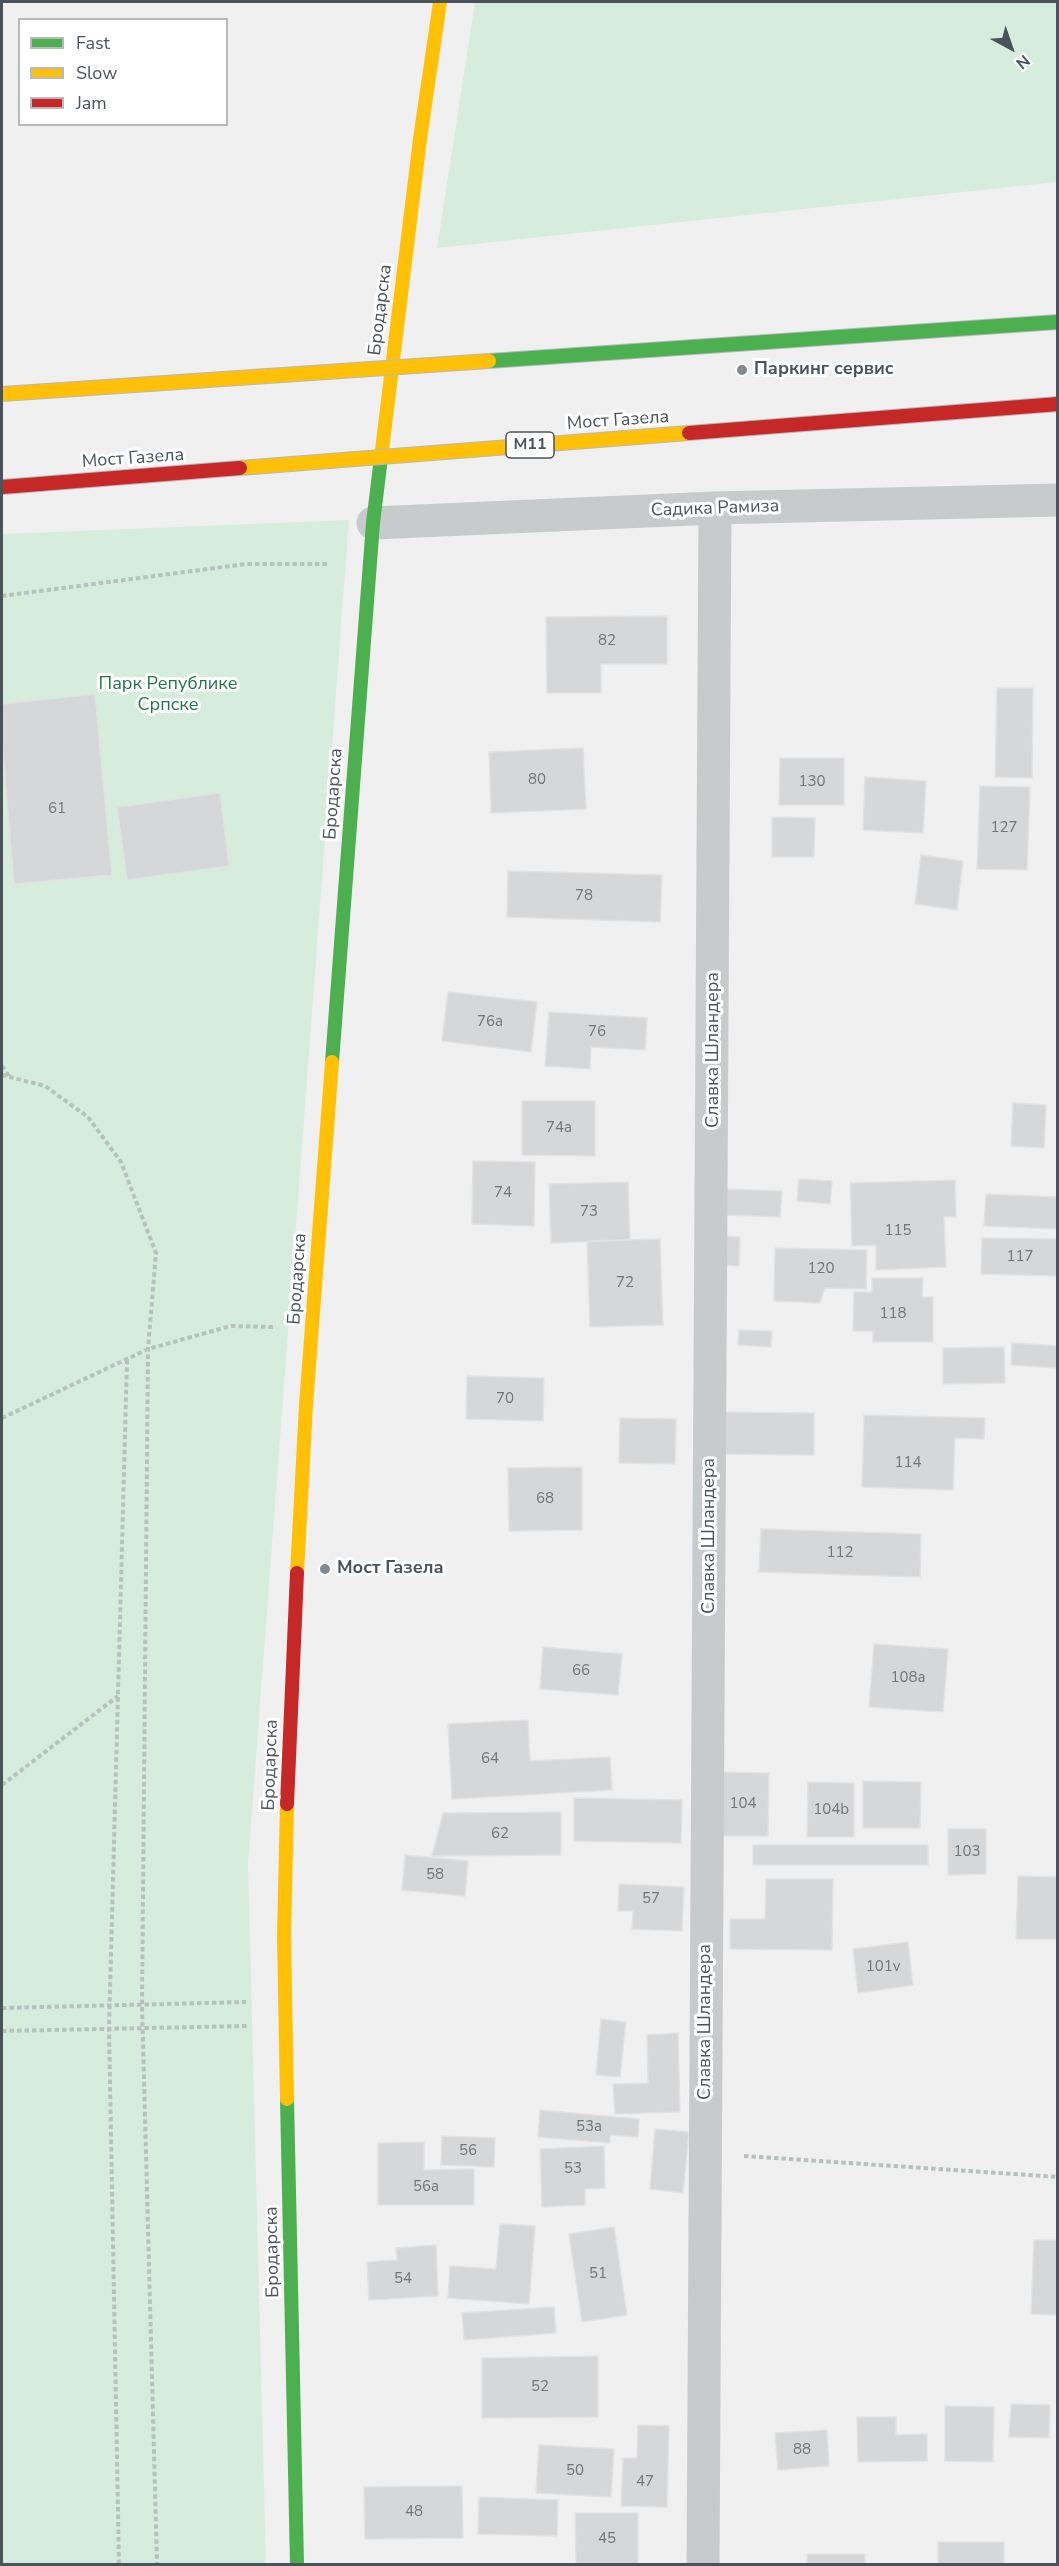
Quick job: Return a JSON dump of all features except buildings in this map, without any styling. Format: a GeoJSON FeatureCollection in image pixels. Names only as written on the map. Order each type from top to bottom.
{"type":"FeatureCollection","features":[{"type":"Feature","properties":{"kind":"main road","name":"Бродарска"},"geometry":{"type":"LineString","coordinates":[[297,2565],[286,2025],[286,1812],[298,1548],[369,564],[420,139],[440,2]]}},
{"type":"Feature","properties":{"kind":"main road"},"geometry":{"type":"LineString","coordinates":[[2,394],[1058,322]]}},
{"type":"Feature","properties":{"kind":"main road","name":"Мост Газела"},"geometry":{"type":"LineString","coordinates":[[2,487],[1058,404]]}},
{"type":"Feature","properties":{"kind":"street","name":"Садика Рамиза"},"geometry":{"type":"LineString","coordinates":[[373,523],[715,508],[1058,500]]}},
{"type":"Feature","properties":{"kind":"street","name":"Славка Шландера"},"geometry":{"type":"LineString","coordinates":[[703,2565],[715,508]]}},
{"type":"Feature","properties":{"kind":"path"},"geometry":{"type":"LineString","coordinates":[[2,596],[246,564],[369,564]]}},
{"type":"Feature","properties":{"kind":"path"},"geometry":{"type":"LineString","coordinates":[[2,1066],[10,1077]]}},
{"type":"Feature","properties":{"kind":"path"},"geometry":{"type":"LineString","coordinates":[[2,1075],[45,1086],[88,1117],[121,1162],[156,1253],[148,1349],[142,2004],[157,2565]]}},
{"type":"Feature","properties":{"kind":"path"},"geometry":{"type":"LineString","coordinates":[[2,1418],[148,1349],[231,1326],[312,1331]]}},
{"type":"Feature","properties":{"kind":"path"},"geometry":{"type":"LineString","coordinates":[[119,2565],[109,2028],[127,1359]]}},
{"type":"Feature","properties":{"kind":"path"},"geometry":{"type":"LineString","coordinates":[[2,1785],[118,1695]]}},
{"type":"Feature","properties":{"kind":"path"},"geometry":{"type":"LineString","coordinates":[[2,2008],[286,2001]]}},
{"type":"Feature","properties":{"kind":"path"},"geometry":{"type":"LineString","coordinates":[[2,2031],[286,2025]]}},
{"type":"Feature","properties":{"kind":"path"},"geometry":{"type":"LineString","coordinates":[[705,2153],[1058,2177]]}},
{"type":"Feature","properties":{"kind":"green space"},"geometry":{"type":"Polygon","coordinates":[[[475,2],[1057,2],[1057,182],[437,248],[475,2]]]}},
{"type":"Feature","properties":{"kind":"green space","name":"Парк Републике Српске"},"geometry":{"type":"Polygon","coordinates":[[[349,520],[248,1864],[266,2564],[2,2564],[2,534],[349,520]]]}},
{"type":"Feature","properties":{"kind":"traffic: fast"},"geometry":{"type":"LineString","coordinates":[[489,361],[1058,322]]}},
{"type":"Feature","properties":{"kind":"traffic: fast"},"geometry":{"type":"LineString","coordinates":[[332,1062],[373,523],[381,458]]}},
{"type":"Feature","properties":{"kind":"traffic: fast"},"geometry":{"type":"LineString","coordinates":[[287,2099],[297,2564]]}},
{"type":"Feature","properties":{"kind":"traffic: slow"},"geometry":{"type":"LineString","coordinates":[[381,458],[420,139],[440,2]]}},
{"type":"Feature","properties":{"kind":"traffic: slow"},"geometry":{"type":"LineString","coordinates":[[2,394],[489,361]]}},
{"type":"Feature","properties":{"kind":"traffic: slow"},"geometry":{"type":"LineString","coordinates":[[240,468],[689,433]]}},
{"type":"Feature","properties":{"kind":"traffic: slow"},"geometry":{"type":"LineString","coordinates":[[297,1573],[306,1405],[332,1062]]}},
{"type":"Feature","properties":{"kind":"traffic: slow"},"geometry":{"type":"LineString","coordinates":[[287,1804],[284,1936],[287,2099]]}},
{"type":"Feature","properties":{"kind":"traffic: jam"},"geometry":{"type":"LineString","coordinates":[[689,433],[1058,404]]}},
{"type":"Feature","properties":{"kind":"traffic: jam"},"geometry":{"type":"LineString","coordinates":[[2,487],[240,468]]}},
{"type":"Feature","properties":{"kind":"traffic: jam"},"geometry":{"type":"LineString","coordinates":[[287,1804],[297,1573]]}},
{"type":"Feature","properties":{"kind":"place","name":"Паркинг сервис"},"geometry":{"type":"Point","coordinates":[742,370]}},
{"type":"Feature","properties":{"kind":"place","name":"Мост Газела"},"geometry":{"type":"Point","coordinates":[325,1569]}}]}
